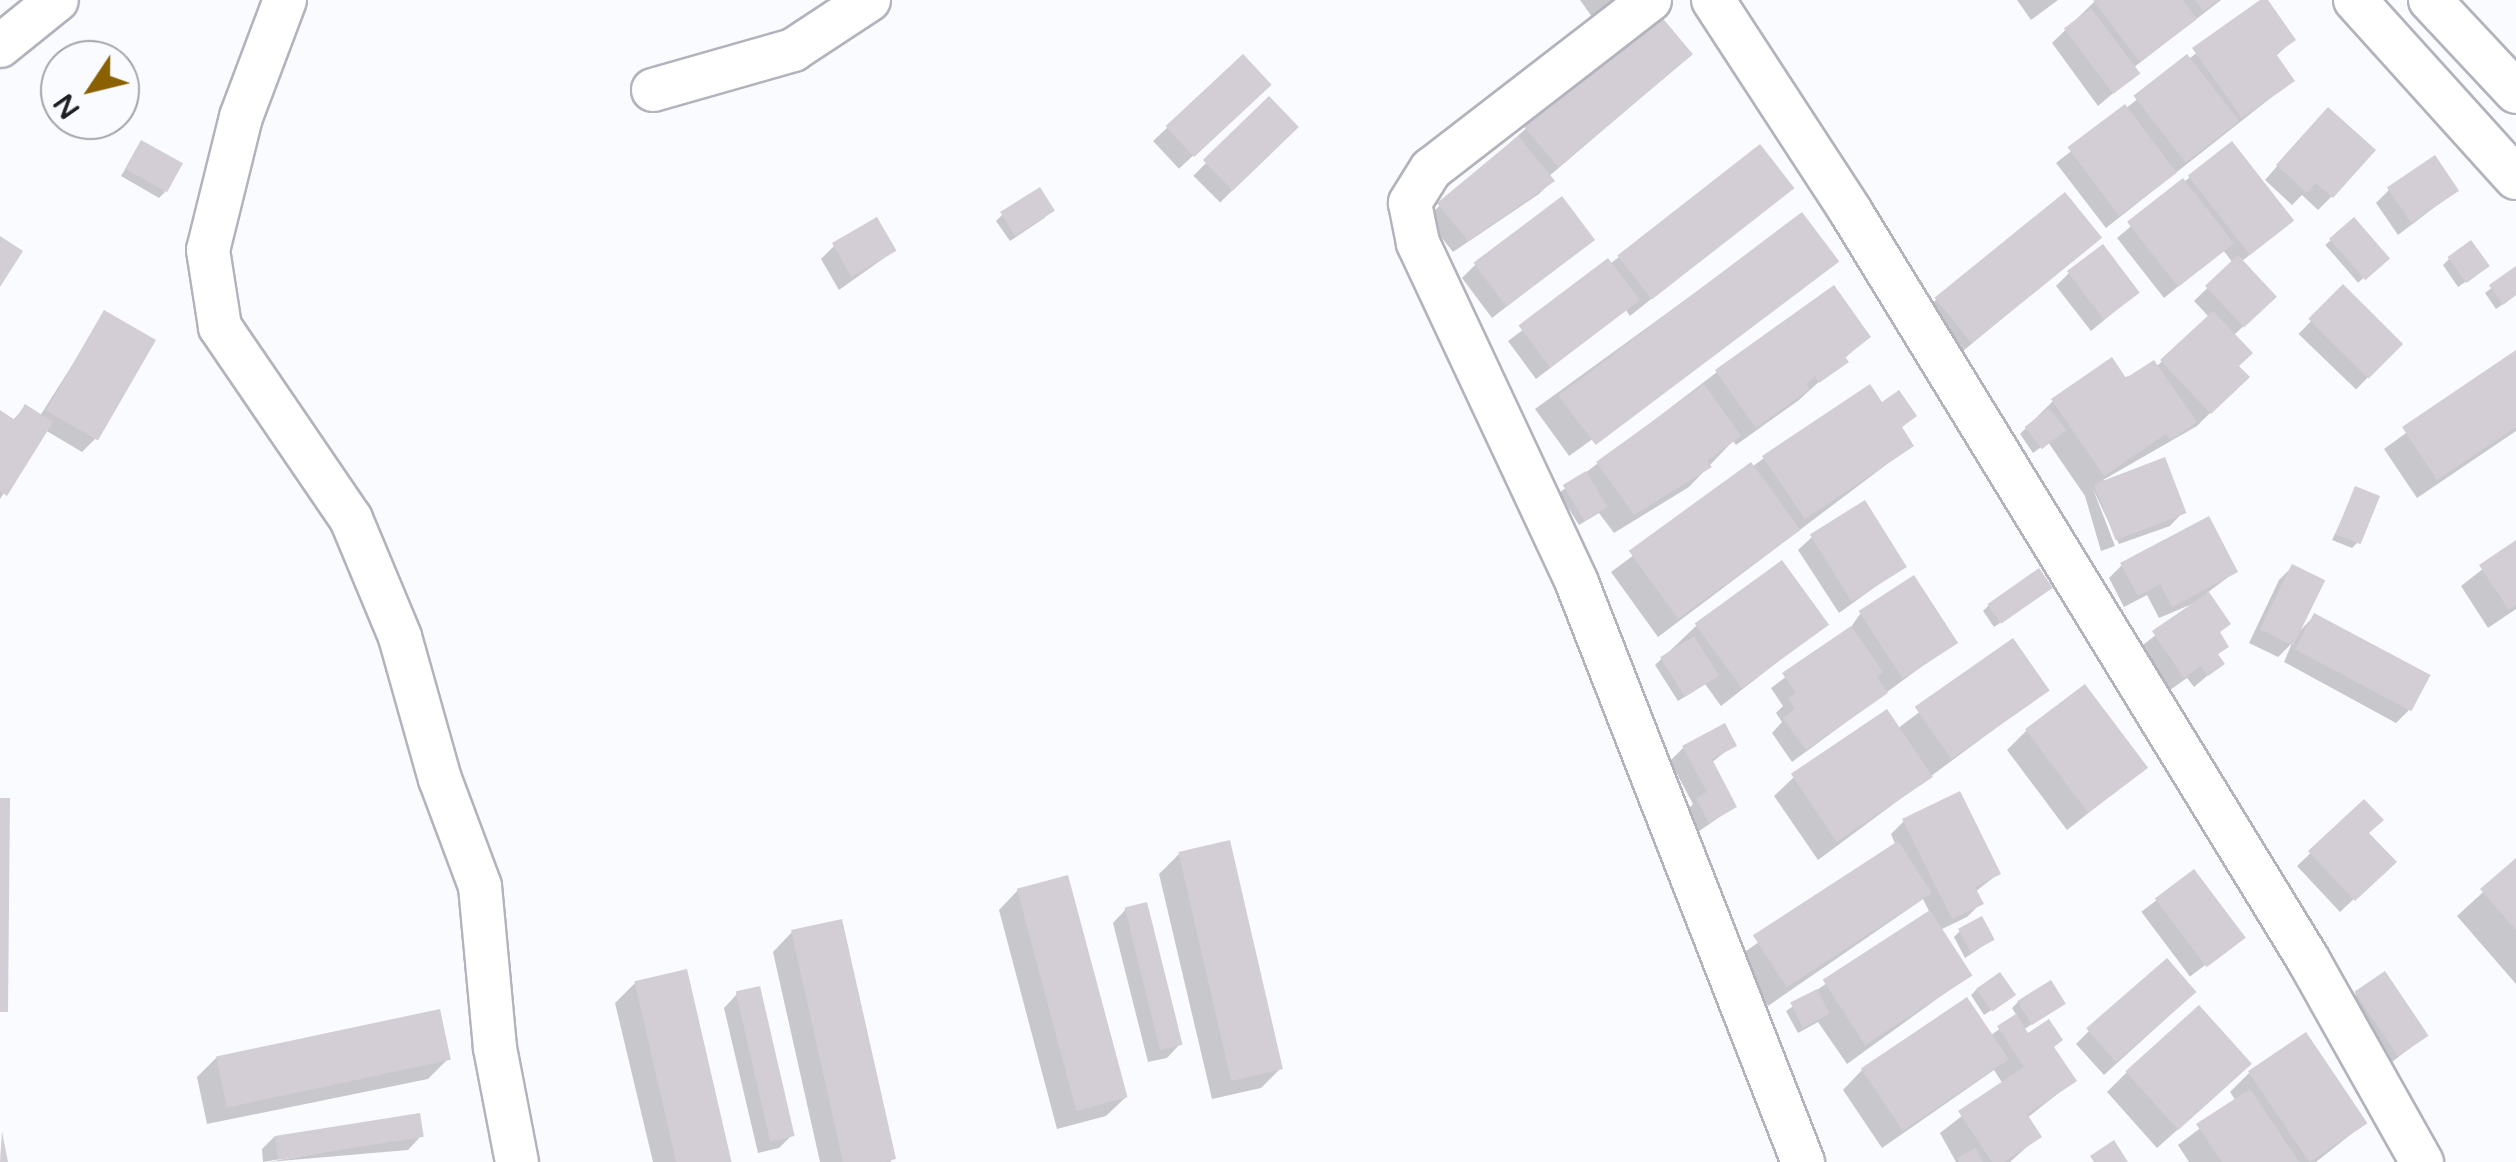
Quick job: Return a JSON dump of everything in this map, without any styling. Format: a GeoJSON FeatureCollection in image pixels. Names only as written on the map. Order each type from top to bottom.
{"type":"FeatureCollection","features":[{"type":"Feature","properties":{"kind":"street"},"geometry":{"type":"LineString","coordinates":[[0,46],[57,0]]}},
{"type":"Feature","properties":{"kind":"street"},"geometry":{"type":"LineString","coordinates":[[285,0],[240,117],[208,250],[220,328],[351,519],[400,637],[440,779],[480,886],[495,1048],[517,1162]]}},
{"type":"Feature","properties":{"kind":"street"},"geometry":{"type":"LineString","coordinates":[[653,90],[793,50],[869,0]]}},
{"type":"Feature","properties":{"kind":"street"},"geometry":{"type":"LineString","coordinates":[[1650,0],[1431,169],[1410,203],[1418,243],[1577,583],[1803,1162]]}},
{"type":"Feature","properties":{"kind":"street"},"geometry":{"type":"LineString","coordinates":[[1713,0],[1851,212],[2309,961],[2422,1162]]}},
{"type":"Feature","properties":{"kind":"street"},"geometry":{"type":"LineString","coordinates":[[2355,0],[2516,178]]}},
{"type":"Feature","properties":{"kind":"street"},"geometry":{"type":"LineString","coordinates":[[2430,0],[2516,92]]}},
{"type":"Feature","properties":{"kind":"building"},"geometry":{"type":"Polygon","coordinates":[[[2093,0],[2183,0],[2197,19],[2140,62],[2093,0]]]}},
{"type":"Feature","properties":{"kind":"building"},"geometry":{"type":"Polygon","coordinates":[[[2195,0],[2219,0],[2203,11],[2195,0]]]}},
{"type":"Feature","properties":{"kind":"building"},"geometry":{"type":"Polygon","coordinates":[[[2260,0],[2268,0],[2296,40],[2276,54],[2295,81],[2242,118],[2192,48],[2260,0]]]}},
{"type":"Feature","properties":{"kind":"building"},"geometry":{"type":"Polygon","coordinates":[[[2091,8],[2140,73],[2113,94],[2064,28],[2091,8]]]}},
{"type":"Feature","properties":{"kind":"building"},"geometry":{"type":"Polygon","coordinates":[[[1655,9],[1693,54],[1558,167],[1520,122],[1655,9]]]}},
{"type":"Feature","properties":{"kind":"building"},"geometry":{"type":"Polygon","coordinates":[[[1243,54],[1272,85],[1194,157],[1165,126],[1243,54]]]}},
{"type":"Feature","properties":{"kind":"building"},"geometry":{"type":"Polygon","coordinates":[[[2187,54],[2239,121],[2186,163],[2133,96],[2187,54]]]}},
{"type":"Feature","properties":{"kind":"building"},"geometry":{"type":"Polygon","coordinates":[[[1269,96],[1299,127],[1233,191],[1203,160],[1269,96]]]}},
{"type":"Feature","properties":{"kind":"building"},"geometry":{"type":"Polygon","coordinates":[[[2125,104],[2177,173],[2119,216],[2067,147],[2125,104]]]}},
{"type":"Feature","properties":{"kind":"building"},"geometry":{"type":"Polygon","coordinates":[[[2328,107],[2376,150],[2333,198],[2316,183],[2307,193],[2276,165],[2328,107]]]}},
{"type":"Feature","properties":{"kind":"building"},"geometry":{"type":"Polygon","coordinates":[[[1518,136],[1555,181],[1468,241],[1437,203],[1518,136]]]}},
{"type":"Feature","properties":{"kind":"building"},"geometry":{"type":"Polygon","coordinates":[[[141,140],[183,163],[167,192],[125,169],[141,140]]]}},
{"type":"Feature","properties":{"kind":"building"},"geometry":{"type":"Polygon","coordinates":[[[2232,141],[2294,221],[2250,255],[2188,175],[2232,141]]]}},
{"type":"Feature","properties":{"kind":"building"},"geometry":{"type":"Polygon","coordinates":[[[1760,144],[1794,188],[1652,300],[1617,255],[1760,144]]]}},
{"type":"Feature","properties":{"kind":"building"},"geometry":{"type":"Polygon","coordinates":[[[2435,155],[2459,191],[2411,223],[2387,187],[2435,155]]]}},
{"type":"Feature","properties":{"kind":"building"},"geometry":{"type":"Polygon","coordinates":[[[2183,178],[2234,243],[2178,287],[2127,222],[2183,178]]]}},
{"type":"Feature","properties":{"kind":"building"},"geometry":{"type":"Polygon","coordinates":[[[1040,187],[1055,211],[1015,236],[1000,212],[1040,187]]]}},
{"type":"Feature","properties":{"kind":"building"},"geometry":{"type":"Polygon","coordinates":[[[2065,192],[2102,238],[1972,344],[1934,298],[2065,192]]]}},
{"type":"Feature","properties":{"kind":"building"},"geometry":{"type":"Polygon","coordinates":[[[1562,196],[1595,240],[1506,307],[1473,263],[1562,196]]]}},
{"type":"Feature","properties":{"kind":"building"},"geometry":{"type":"Polygon","coordinates":[[[1802,212],[1839,262],[1596,445],[1558,396],[1802,212]]]}},
{"type":"Feature","properties":{"kind":"building"},"geometry":{"type":"Polygon","coordinates":[[[877,217],[896,251],[851,277],[832,243],[877,217]]]}},
{"type":"Feature","properties":{"kind":"building"},"geometry":{"type":"Polygon","coordinates":[[[2354,217],[2390,259],[2365,280],[2329,239],[2354,217]]]}},
{"type":"Feature","properties":{"kind":"building"},"geometry":{"type":"Polygon","coordinates":[[[0,236],[23,251],[0,287],[0,236]]]}},
{"type":"Feature","properties":{"kind":"building"},"geometry":{"type":"Polygon","coordinates":[[[2471,240],[2490,266],[2466,283],[2448,257],[2471,240]]]}},
{"type":"Feature","properties":{"kind":"building"},"geometry":{"type":"Polygon","coordinates":[[[2103,244],[2140,293],[2104,320],[2067,271],[2103,244]]]}},
{"type":"Feature","properties":{"kind":"building"},"geometry":{"type":"Polygon","coordinates":[[[2238,255],[2277,297],[2244,327],[2205,286],[2238,255]]]}},
{"type":"Feature","properties":{"kind":"building"},"geometry":{"type":"Polygon","coordinates":[[[1608,258],[1640,300],[1550,368],[1519,325],[1608,258]]]}},
{"type":"Feature","properties":{"kind":"building"},"geometry":{"type":"Polygon","coordinates":[[[2516,266],[2516,295],[2503,305],[2489,285],[2516,266]]]}},
{"type":"Feature","properties":{"kind":"building"},"geometry":{"type":"Polygon","coordinates":[[[2343,284],[2403,344],[2368,379],[2308,319],[2343,284]]]}},
{"type":"Feature","properties":{"kind":"building"},"geometry":{"type":"Polygon","coordinates":[[[1834,285],[1871,337],[1845,357],[1849,362],[1819,383],[1815,376],[1806,384],[1810,389],[1756,428],[1715,370],[1834,285]]]}},
{"type":"Feature","properties":{"kind":"building"},"geometry":{"type":"Polygon","coordinates":[[[104,310],[156,340],[98,440],[46,410],[104,310]]]}},
{"type":"Feature","properties":{"kind":"building"},"geometry":{"type":"Polygon","coordinates":[[[2213,311],[2253,353],[2239,366],[2250,377],[2211,414],[2160,360],[2213,311]]]}},
{"type":"Feature","properties":{"kind":"building"},"geometry":{"type":"Polygon","coordinates":[[[2516,350],[2516,427],[2437,480],[2402,427],[2516,350]]]}},
{"type":"Feature","properties":{"kind":"building"},"geometry":{"type":"Polygon","coordinates":[[[2112,357],[2126,378],[2154,360],[2197,422],[2171,440],[2166,434],[2104,476],[2051,399],[2112,357]]]}},
{"type":"Feature","properties":{"kind":"building"},"geometry":{"type":"Polygon","coordinates":[[[1704,384],[1741,436],[1707,461],[1712,467],[1634,515],[1596,462],[1704,384]]]}},
{"type":"Feature","properties":{"kind":"building"},"geometry":{"type":"Polygon","coordinates":[[[1870,384],[1882,402],[1899,390],[1917,416],[1902,427],[1914,446],[1805,519],[1762,456],[1870,384]]]}},
{"type":"Feature","properties":{"kind":"building"},"geometry":{"type":"Polygon","coordinates":[[[25,404],[53,422],[7,496],[0,491],[0,410],[15,420],[25,404]]]}},
{"type":"Feature","properties":{"kind":"building"},"geometry":{"type":"Polygon","coordinates":[[[2049,408],[2066,430],[2042,449],[2025,427],[2049,408]]]}},
{"type":"Feature","properties":{"kind":"building"},"geometry":{"type":"Polygon","coordinates":[[[2165,457],[2187,513],[2116,540],[2094,484],[2165,457]]]}},
{"type":"Feature","properties":{"kind":"building"},"geometry":{"type":"Polygon","coordinates":[[[1751,462],[1800,530],[1678,619],[1629,551],[1751,462]]]}},
{"type":"Feature","properties":{"kind":"building"},"geometry":{"type":"Polygon","coordinates":[[[1586,471],[1608,507],[1584,521],[1563,485],[1586,471]]]}},
{"type":"Feature","properties":{"kind":"building"},"geometry":{"type":"Polygon","coordinates":[[[2355,486],[2380,496],[2361,544],[2336,534],[2355,486]]]}},
{"type":"Feature","properties":{"kind":"building"},"geometry":{"type":"Polygon","coordinates":[[[1865,500],[1907,567],[1852,601],[1810,534],[1865,500]]]}},
{"type":"Feature","properties":{"kind":"building"},"geometry":{"type":"Polygon","coordinates":[[[2209,516],[2238,572],[2172,607],[2160,584],[2138,596],[2120,563],[2209,516]]]}},
{"type":"Feature","properties":{"kind":"building"},"geometry":{"type":"Polygon","coordinates":[[[2516,540],[2516,605],[2509,610],[2479,565],[2516,540]]]}},
{"type":"Feature","properties":{"kind":"building"},"geometry":{"type":"Polygon","coordinates":[[[1782,560],[1829,625],[1742,688],[1695,623],[1782,560]]]}},
{"type":"Feature","properties":{"kind":"building"},"geometry":{"type":"Polygon","coordinates":[[[2292,564],[2325,580],[2293,646],[2260,630],[2292,564]]]}},
{"type":"Feature","properties":{"kind":"building"},"geometry":{"type":"Polygon","coordinates":[[[2039,568],[2053,588],[2001,624],[1987,604],[2039,568]]]}},
{"type":"Feature","properties":{"kind":"building"},"geometry":{"type":"Polygon","coordinates":[[[1914,575],[1958,643],[1903,679],[1859,611],[1914,575]]]}},
{"type":"Feature","properties":{"kind":"building"},"geometry":{"type":"Polygon","coordinates":[[[2209,592],[2231,624],[2220,632],[2229,647],[2218,654],[2225,664],[2208,676],[2201,666],[2184,678],[2152,631],[2209,592]]]}},
{"type":"Feature","properties":{"kind":"building"},"geometry":{"type":"Polygon","coordinates":[[[2314,613],[2431,675],[2411,711],[2295,649],[2314,613]]]}},
{"type":"Feature","properties":{"kind":"building"},"geometry":{"type":"Polygon","coordinates":[[[1851,626],[1883,672],[1877,677],[1888,693],[1806,750],[1783,718],[1795,709],[1788,698],[1796,693],[1782,673],[1851,626]]]}},
{"type":"Feature","properties":{"kind":"building"},"geometry":{"type":"Polygon","coordinates":[[[1694,636],[1719,676],[1685,697],[1660,657],[1694,636]]]}},
{"type":"Feature","properties":{"kind":"building"},"geometry":{"type":"Polygon","coordinates":[[[2013,638],[2050,690],[1951,759],[1915,707],[2013,638]]]}},
{"type":"Feature","properties":{"kind":"building"},"geometry":{"type":"Polygon","coordinates":[[[2085,684],[2148,768],[2088,813],[2025,729],[2085,684]]]}},
{"type":"Feature","properties":{"kind":"building"},"geometry":{"type":"Polygon","coordinates":[[[1887,709],[1933,777],[1837,842],[1791,774],[1887,709]]]}},
{"type":"Feature","properties":{"kind":"building"},"geometry":{"type":"Polygon","coordinates":[[[1725,723],[1737,746],[1712,759],[1737,807],[1709,823],[1696,798],[1707,792],[1682,746],[1725,723]]]}},
{"type":"Feature","properties":{"kind":"building"},"geometry":{"type":"Polygon","coordinates":[[[1960,791],[2001,874],[1975,887],[1984,904],[1952,919],[1902,819],[1960,791]]]}},
{"type":"Feature","properties":{"kind":"building"},"geometry":{"type":"Polygon","coordinates":[[[0,798],[10,798],[8,1012],[0,1012],[0,798]]]}},
{"type":"Feature","properties":{"kind":"building"},"geometry":{"type":"Polygon","coordinates":[[[2364,799],[2384,820],[2369,833],[2397,862],[2355,901],[2308,851],[2364,799]]]}},
{"type":"Feature","properties":{"kind":"building"},"geometry":{"type":"Polygon","coordinates":[[[1230,840],[1283,1069],[1231,1081],[1178,852],[1230,840]]]}},
{"type":"Feature","properties":{"kind":"building"},"geometry":{"type":"Polygon","coordinates":[[[1898,841],[1932,893],[1787,987],[1753,935],[1898,841]]]}},
{"type":"Feature","properties":{"kind":"building"},"geometry":{"type":"Polygon","coordinates":[[[2516,858],[2516,930],[2480,889],[2516,858]]]}},
{"type":"Feature","properties":{"kind":"building"},"geometry":{"type":"Polygon","coordinates":[[[2194,869],[2246,938],[2207,967],[2155,898],[2194,869]]]}},
{"type":"Feature","properties":{"kind":"building"},"geometry":{"type":"Polygon","coordinates":[[[1068,875],[1128,1097],[1076,1111],[1017,889],[1068,875]]]}},
{"type":"Feature","properties":{"kind":"building"},"geometry":{"type":"Polygon","coordinates":[[[1147,902],[1183,1045],[1160,1050],[1125,908],[1147,902]]]}},
{"type":"Feature","properties":{"kind":"building"},"geometry":{"type":"Polygon","coordinates":[[[1930,910],[1972,975],[1865,1045],[1823,980],[1930,910]]]}},
{"type":"Feature","properties":{"kind":"building"},"geometry":{"type":"Polygon","coordinates":[[[1982,916],[1995,940],[1971,953],[1958,929],[1982,916]]]}},
{"type":"Feature","properties":{"kind":"building"},"geometry":{"type":"Polygon","coordinates":[[[842,919],[896,1159],[884,1162],[843,1162],[791,930],[842,919]]]}},
{"type":"Feature","properties":{"kind":"building"},"geometry":{"type":"Polygon","coordinates":[[[2167,958],[2197,992],[2116,1062],[2086,1028],[2167,958]]]}},
{"type":"Feature","properties":{"kind":"building"},"geometry":{"type":"Polygon","coordinates":[[[687,969],[732,1162],[676,1162],[634,981],[687,969]]]}},
{"type":"Feature","properties":{"kind":"building"},"geometry":{"type":"Polygon","coordinates":[[[2385,971],[2429,1036],[2398,1056],[2354,992],[2385,971]]]}},
{"type":"Feature","properties":{"kind":"building"},"geometry":{"type":"Polygon","coordinates":[[[2000,972],[2016,995],[1992,1012],[1976,989],[2000,972]]]}},
{"type":"Feature","properties":{"kind":"building"},"geometry":{"type":"Polygon","coordinates":[[[2051,980],[2066,1004],[2032,1025],[2017,1001],[2051,980]]]}},
{"type":"Feature","properties":{"kind":"building"},"geometry":{"type":"Polygon","coordinates":[[[760,986],[795,1136],[770,1142],[736,992],[760,986]]]}},
{"type":"Feature","properties":{"kind":"building"},"geometry":{"type":"Polygon","coordinates":[[[1817,989],[1830,1014],[1803,1028],[1790,1003],[1817,989]]]}},
{"type":"Feature","properties":{"kind":"building"},"geometry":{"type":"Polygon","coordinates":[[[1967,997],[2009,1059],[1903,1131],[1861,1069],[1967,997]]]}},
{"type":"Feature","properties":{"kind":"building"},"geometry":{"type":"Polygon","coordinates":[[[2199,1005],[2252,1064],[2178,1130],[2125,1071],[2199,1005]]]}},
{"type":"Feature","properties":{"kind":"building"},"geometry":{"type":"Polygon","coordinates":[[[440,1009],[451,1060],[227,1107],[216,1057],[440,1009]]]}},
{"type":"Feature","properties":{"kind":"building"},"geometry":{"type":"Polygon","coordinates":[[[2016,1014],[2028,1033],[2049,1019],[2063,1040],[2054,1047],[2077,1081],[2027,1114],[2042,1137],[2004,1162],[1992,1162],[1958,1111],[2024,1067],[1997,1026],[2016,1014]]]}},
{"type":"Feature","properties":{"kind":"building"},"geometry":{"type":"Polygon","coordinates":[[[2306,1032],[2368,1123],[2309,1162],[2248,1071],[2306,1032]]]}},
{"type":"Feature","properties":{"kind":"building"},"geometry":{"type":"Polygon","coordinates":[[[2250,1089],[2299,1162],[2222,1162],[2196,1124],[2250,1089]]]}},
{"type":"Feature","properties":{"kind":"building"},"geometry":{"type":"Polygon","coordinates":[[[420,1113],[424,1137],[279,1160],[275,1136],[420,1113]]]}},
{"type":"Feature","properties":{"kind":"building"},"geometry":{"type":"Polygon","coordinates":[[[2,1131],[8,1162],[0,1162],[2,1131]]]}},
{"type":"Feature","properties":{"kind":"building"},"geometry":{"type":"Polygon","coordinates":[[[2114,1140],[2128,1162],[2094,1162],[2090,1156],[2114,1140]]]}},
{"type":"Feature","properties":{"kind":"building"},"geometry":{"type":"Polygon","coordinates":[[[1976,1148],[1983,1162],[1959,1162],[1957,1158],[1976,1148]]]}}]}
